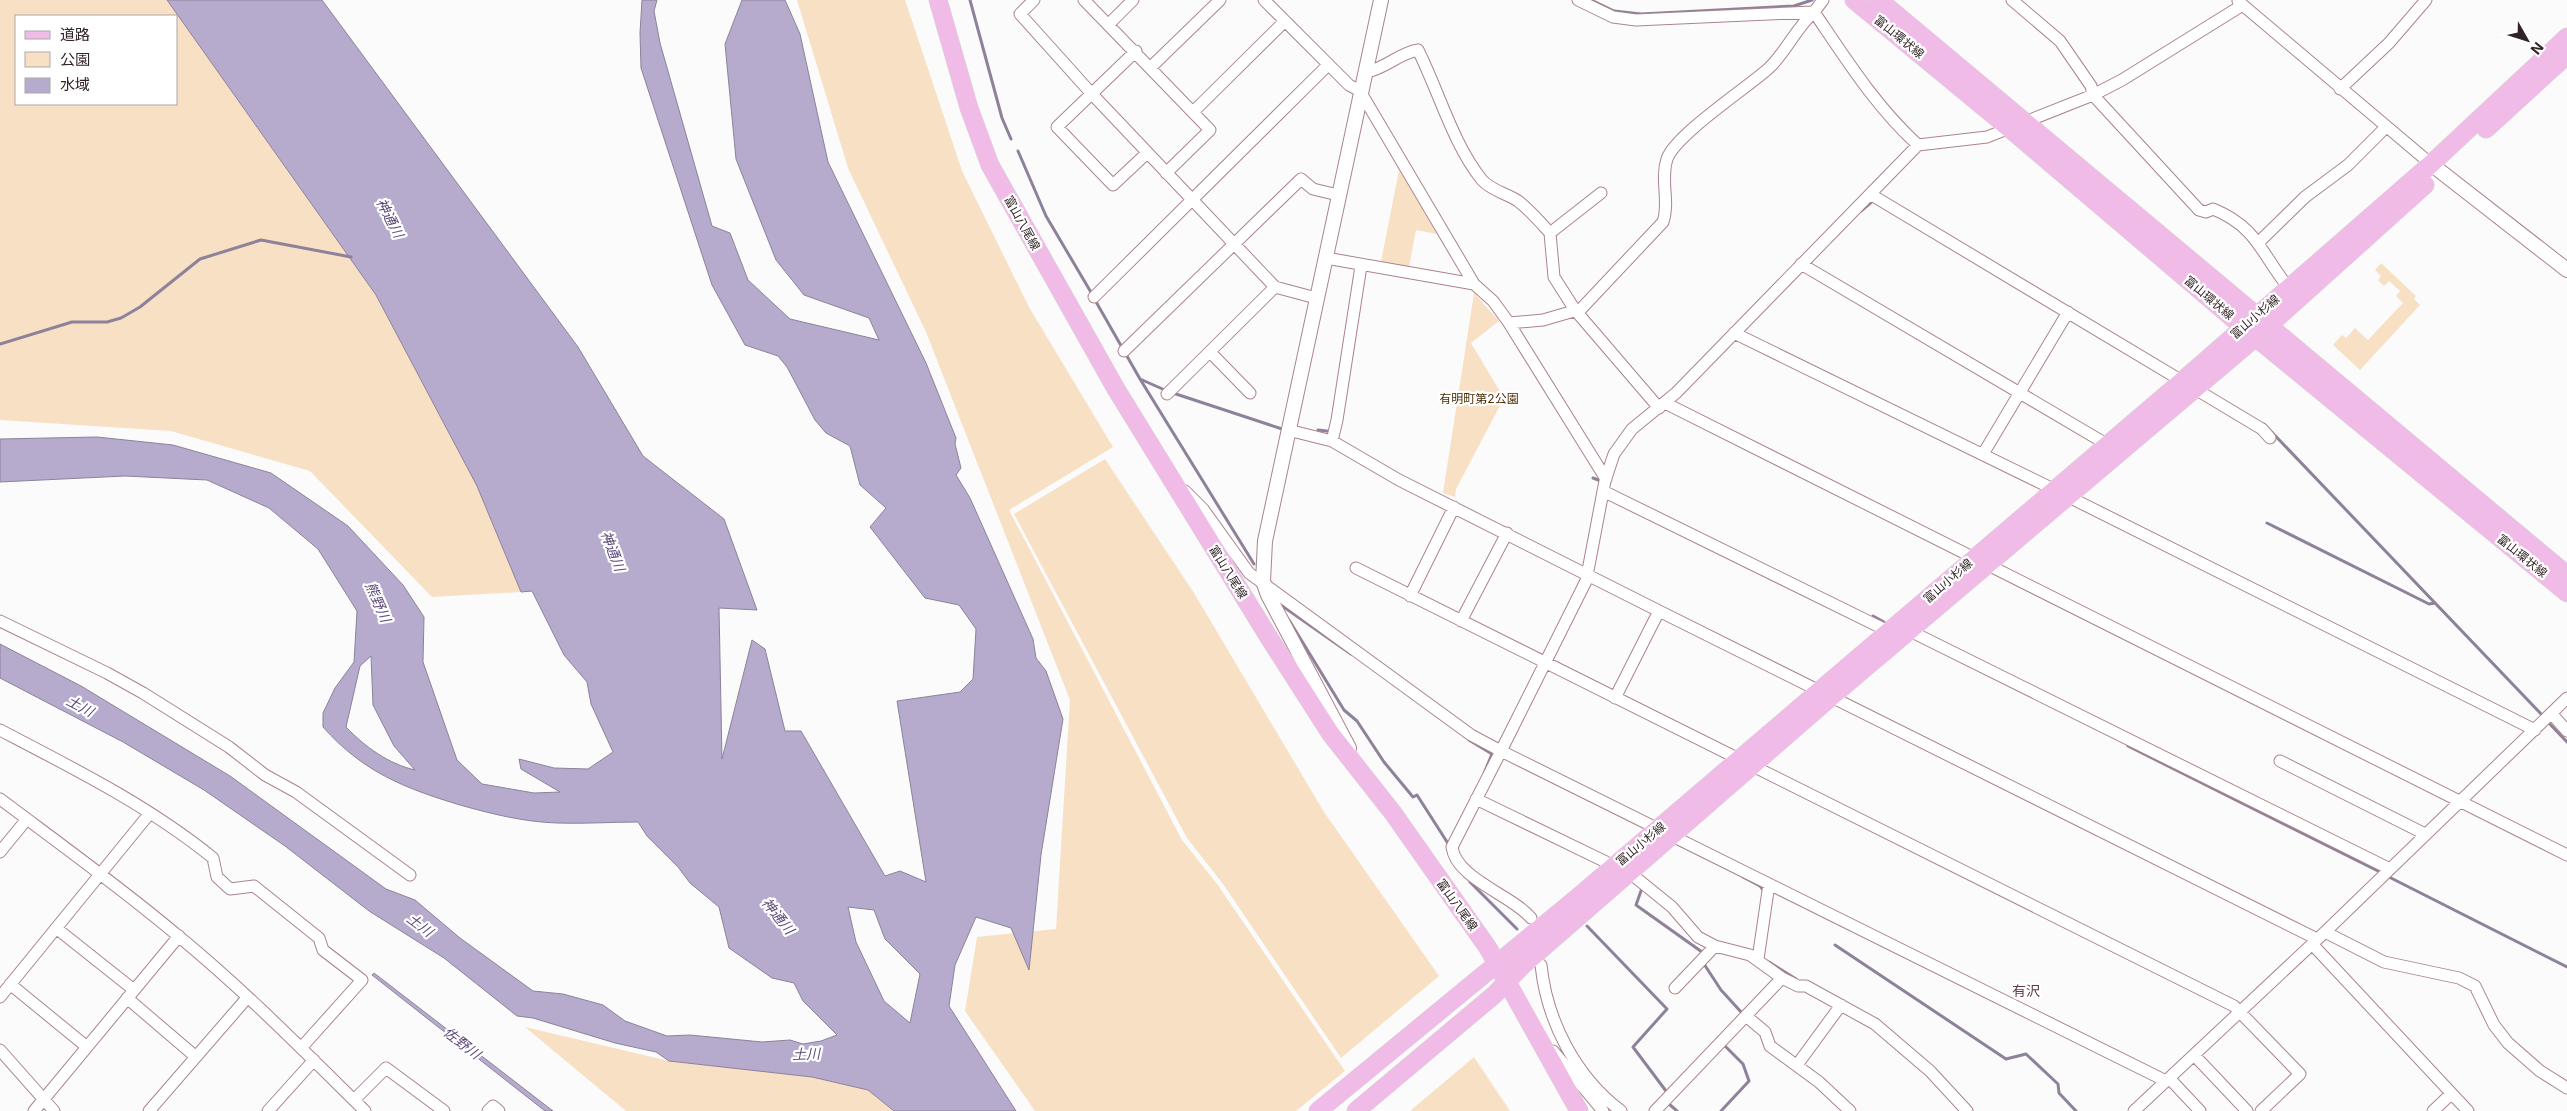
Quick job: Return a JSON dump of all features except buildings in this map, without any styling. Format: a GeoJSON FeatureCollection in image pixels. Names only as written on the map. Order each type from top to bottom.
{"type":"FeatureCollection","features":[{"type":"Feature","properties":{"kind":"main road","name":"富山八尾線"},"geometry":{"type":"LineString","coordinates":[[938,0],[969,108],[990,165],[1116,389],[1167,474],[1330,732],[1359,767],[1488,948],[1579,1111]]}},
{"type":"Feature","properties":{"kind":"main road","name":"富山環状線"},"geometry":{"type":"LineString","coordinates":[[1854,0],[2009,128],[2567,576]]}},
{"type":"Feature","properties":{"kind":"main road","name":"富山環状線"},"geometry":{"type":"LineString","coordinates":[[1879,0],[2028,122],[2256,327],[2567,593]]}},
{"type":"Feature","properties":{"kind":"main road","name":"富山小杉線"},"geometry":{"type":"LineString","coordinates":[[2256,327],[2289,288],[2436,167],[2567,37]]}},
{"type":"Feature","properties":{"kind":"main road","name":"富山小杉線"},"geometry":{"type":"LineString","coordinates":[[1318,1111],[1496,963],[1665,832],[1825,693],[1890,632],[1981,562],[2062,494],[2256,327],[2567,54]]}},
{"type":"Feature","properties":{"kind":"main road","name":"富山小杉線"},"geometry":{"type":"LineString","coordinates":[[2062,494],[2108,445],[2188,385]]}},
{"type":"Feature","properties":{"kind":"main road","name":"富山小杉線"},"geometry":{"type":"LineString","coordinates":[[1825,693],[1910,631],[1981,562]]}},
{"type":"Feature","properties":{"kind":"main road","name":"富山小杉線"},"geometry":{"type":"LineString","coordinates":[[1356,1111],[1494,995],[1523,965],[1665,832]]}},
{"type":"Feature","properties":{"kind":"street"},"geometry":{"type":"LineString","coordinates":[[1034,0],[1020,14],[1147,153],[1276,287],[1316,298]]}},
{"type":"Feature","properties":{"kind":"street"},"geometry":{"type":"LineString","coordinates":[[1084,0],[1136,51],[1210,130],[1166,173]]}},
{"type":"Feature","properties":{"kind":"street"},"geometry":{"type":"LineString","coordinates":[[1109,24],[1133,0]]}},
{"type":"Feature","properties":{"kind":"street"},"geometry":{"type":"LineString","coordinates":[[1151,67],[1220,0]]}},
{"type":"Feature","properties":{"kind":"street"},"geometry":{"type":"LineString","coordinates":[[1264,0],[1349,85],[1360,91],[1474,284],[1492,301],[1509,323],[1606,479]]}},
{"type":"Feature","properties":{"kind":"street"},"geometry":{"type":"LineString","coordinates":[[1359,767],[1280,621],[1263,581],[1265,541],[1381,0]]}},
{"type":"Feature","properties":{"kind":"street"},"geometry":{"type":"LineString","coordinates":[[1578,0],[1613,17],[1636,20],[1764,12],[1814,12]]}},
{"type":"Feature","properties":{"kind":"street"},"geometry":{"type":"LineString","coordinates":[[1509,323],[1542,320],[1581,308],[1663,222],[1667,211],[1664,190],[1667,158],[1681,138],[1770,67],[1802,23],[1824,0]]}},
{"type":"Feature","properties":{"kind":"street"},"geometry":{"type":"LineString","coordinates":[[2012,0],[2060,41],[2091,86],[2093,95],[2199,210],[2206,212],[2213,209],[2243,227],[2259,242],[2289,288]]}},
{"type":"Feature","properties":{"kind":"street"},"geometry":{"type":"LineString","coordinates":[[2340,89],[2389,43],[2426,0]]}},
{"type":"Feature","properties":{"kind":"street"},"geometry":{"type":"LineString","coordinates":[[1531,918],[1510,900],[1470,876],[1453,855],[1452,847],[1543,662],[1586,581],[1586,573],[1606,479],[1621,442],[1632,429],[1662,406],[1918,145],[1967,141],[1987,137],[2093,95],[2122,80],[2239,3],[2386,127],[2567,270]]}},
{"type":"Feature","properties":{"kind":"street"},"geometry":{"type":"LineString","coordinates":[[1814,12],[1866,88],[1893,122],[1918,145]]}},
{"type":"Feature","properties":{"kind":"street"},"geometry":{"type":"LineString","coordinates":[[1193,112],[1285,21]]}},
{"type":"Feature","properties":{"kind":"street"},"geometry":{"type":"LineString","coordinates":[[1366,72],[1374,71],[1408,52],[1418,50],[1434,82],[1449,126],[1482,180],[1499,193],[1517,200],[1550,233],[1554,277],[1574,310],[1662,406],[2461,800],[2567,855]]}},
{"type":"Feature","properties":{"kind":"street"},"geometry":{"type":"LineString","coordinates":[[1136,51],[1057,127],[1113,185],[1147,153]]}},
{"type":"Feature","properties":{"kind":"street"},"geometry":{"type":"LineString","coordinates":[[1094,297],[1328,65]]}},
{"type":"Feature","properties":{"kind":"street"},"geometry":{"type":"LineString","coordinates":[[2259,242],[2305,197],[2348,165],[2386,127]]}},
{"type":"Feature","properties":{"kind":"street"},"geometry":{"type":"LineString","coordinates":[[1124,351],[1301,179],[1312,189],[1338,195]]}},
{"type":"Feature","properties":{"kind":"street"},"geometry":{"type":"LineString","coordinates":[[1550,233],[1601,193]]}},
{"type":"Feature","properties":{"kind":"street"},"geometry":{"type":"LineString","coordinates":[[1870,194],[2262,429],[2270,438]]}},
{"type":"Feature","properties":{"kind":"street"},"geometry":{"type":"LineString","coordinates":[[1326,258],[1361,266],[1474,284]]}},
{"type":"Feature","properties":{"kind":"street"},"geometry":{"type":"LineString","coordinates":[[1801,264],[2108,445]]}},
{"type":"Feature","properties":{"kind":"street"},"geometry":{"type":"LineString","coordinates":[[1332,441],[1361,266]]}},
{"type":"Feature","properties":{"kind":"street"},"geometry":{"type":"LineString","coordinates":[[1167,394],[1276,287]]}},
{"type":"Feature","properties":{"kind":"street"},"geometry":{"type":"LineString","coordinates":[[1983,454],[2068,312]]}},
{"type":"Feature","properties":{"kind":"street"},"geometry":{"type":"LineString","coordinates":[[1734,333],[1983,454],[2535,730]]}},
{"type":"Feature","properties":{"kind":"street"},"geometry":{"type":"LineString","coordinates":[[1210,352],[1250,393]]}},
{"type":"Feature","properties":{"kind":"street"},"geometry":{"type":"LineString","coordinates":[[1288,430],[1332,441],[1383,471],[1658,611],[2318,938],[2384,962],[2460,978],[2475,986],[2481,994],[2494,1025],[2508,1043],[2540,1071],[2567,1088]]}},
{"type":"Feature","properties":{"kind":"street"},"geometry":{"type":"LineString","coordinates":[[1167,474],[1203,509],[1249,573],[1263,581],[1281,597],[1471,735],[2167,1080],[2200,1111]]}},
{"type":"Feature","properties":{"kind":"street"},"geometry":{"type":"LineString","coordinates":[[1603,491],[1890,632]]}},
{"type":"Feature","properties":{"kind":"street"},"geometry":{"type":"LineString","coordinates":[[1410,596],[1454,507]]}},
{"type":"Feature","properties":{"kind":"street"},"geometry":{"type":"LineString","coordinates":[[1461,621],[1507,533]]}},
{"type":"Feature","properties":{"kind":"street"},"geometry":{"type":"LineString","coordinates":[[1356,568],[1745,764],[2234,1006],[2300,1074],[2262,1111]]}},
{"type":"Feature","properties":{"kind":"street"},"geometry":{"type":"LineString","coordinates":[[1615,698],[1658,611]]}},
{"type":"Feature","properties":{"kind":"street"},"geometry":{"type":"LineString","coordinates":[[0,622],[107,673],[142,693],[296,792],[410,875]]}},
{"type":"Feature","properties":{"kind":"street"},"geometry":{"type":"LineString","coordinates":[[1910,631],[2390,869]]}},
{"type":"Feature","properties":{"kind":"street"},"geometry":{"type":"LineString","coordinates":[[2134,1111],[2318,938],[2567,698]]}},
{"type":"Feature","properties":{"kind":"street"},"geometry":{"type":"LineString","coordinates":[[2551,714],[2567,731]]}},
{"type":"Feature","properties":{"kind":"street"},"geometry":{"type":"LineString","coordinates":[[0,730],[63,762],[184,833],[213,858],[217,877],[230,889],[254,886],[319,938],[323,950],[362,980],[301,1048]]}},
{"type":"Feature","properties":{"kind":"street"},"geometry":{"type":"LineString","coordinates":[[2280,761],[2425,834]]}},
{"type":"Feature","properties":{"kind":"street"},"geometry":{"type":"LineString","coordinates":[[0,799],[101,873],[179,936],[314,1060],[365,1111]]}},
{"type":"Feature","properties":{"kind":"street"},"geometry":{"type":"LineString","coordinates":[[1476,799],[1606,862]]}},
{"type":"Feature","properties":{"kind":"street"},"geometry":{"type":"LineString","coordinates":[[0,997],[150,813]]}},
{"type":"Feature","properties":{"kind":"street"},"geometry":{"type":"LineString","coordinates":[[0,852],[27,819]]}},
{"type":"Feature","properties":{"kind":"street"},"geometry":{"type":"LineString","coordinates":[[1635,877],[1672,907],[1690,930],[1715,946],[1740,951],[1758,959],[1782,978],[1798,986],[1806,986],[1875,1024],[1930,1071],[1967,1111]]}},
{"type":"Feature","properties":{"kind":"street"},"geometry":{"type":"LineString","coordinates":[[1758,959],[1769,884]]}},
{"type":"Feature","properties":{"kind":"street"},"geometry":{"type":"LineString","coordinates":[[56,928],[130,994],[196,1057]]}},
{"type":"Feature","properties":{"kind":"street"},"geometry":{"type":"LineString","coordinates":[[34,1111],[179,936]]}},
{"type":"Feature","properties":{"kind":"street"},"geometry":{"type":"LineString","coordinates":[[2318,938],[2451,1094],[2468,1111]]}},
{"type":"Feature","properties":{"kind":"street"},"geometry":{"type":"LineString","coordinates":[[1675,988],[1715,946]]}},
{"type":"Feature","properties":{"kind":"street"},"geometry":{"type":"LineString","coordinates":[[1542,965],[1553,1014],[1567,1048],[1591,1085],[1621,1111]]}},
{"type":"Feature","properties":{"kind":"street"},"geometry":{"type":"LineString","coordinates":[[1655,1111],[1782,978]]}},
{"type":"Feature","properties":{"kind":"street"},"geometry":{"type":"LineString","coordinates":[[10,984],[87,1047]]}},
{"type":"Feature","properties":{"kind":"street"},"geometry":{"type":"LineString","coordinates":[[149,1111],[247,998]]}},
{"type":"Feature","properties":{"kind":"street"},"geometry":{"type":"LineString","coordinates":[[1797,1066],[1841,1005]]}},
{"type":"Feature","properties":{"kind":"street"},"geometry":{"type":"LineString","coordinates":[[1524,1015],[1603,1111]]}},
{"type":"Feature","properties":{"kind":"street"},"geometry":{"type":"LineString","coordinates":[[1746,1016],[1765,1032],[1770,1046],[1820,1082],[1850,1111]]}},
{"type":"Feature","properties":{"kind":"street"},"geometry":{"type":"LineString","coordinates":[[0,1050],[54,1111]]}},
{"type":"Feature","properties":{"kind":"street"},"geometry":{"type":"LineString","coordinates":[[2194,1055],[2247,1111]]}},
{"type":"Feature","properties":{"kind":"street"},"geometry":{"type":"LineString","coordinates":[[268,1111],[314,1060]]}},
{"type":"Feature","properties":{"kind":"street"},"geometry":{"type":"LineString","coordinates":[[354,1100],[386,1068],[444,1111]]}},
{"type":"Feature","properties":{"kind":"street"},"geometry":{"type":"LineString","coordinates":[[2433,1111],[2451,1094]]}},
{"type":"Feature","properties":{"kind":"street"},"geometry":{"type":"LineString","coordinates":[[488,1111],[493,1106],[499,1111]]}},
{"type":"Feature","properties":{"kind":"green space"},"geometry":{"type":"Polygon","coordinates":[[[0,0],[167,0],[178,15],[15,15],[15,105],[178,105],[178,16],[376,295],[477,486],[521,592],[432,597],[310,471],[171,431],[0,420],[0,0]]]}},
{"type":"Feature","properties":{"kind":"green space"},"geometry":{"type":"Polygon","coordinates":[[[797,0],[905,0],[962,171],[1030,309],[1113,447],[1009,510],[1182,840],[1217,884],[1345,1071],[1296,1111],[1035,1111],[965,1011],[977,937],[1056,929],[1070,700],[926,332],[848,168],[797,0]]]}},
{"type":"Feature","properties":{"kind":"green space"},"geometry":{"type":"Polygon","coordinates":[[[1399,170],[1437,234],[1416,230],[1409,267],[1381,262],[1399,170]]]}},
{"type":"Feature","properties":{"kind":"green space"},"geometry":{"type":"Polygon","coordinates":[[[2381,263],[2416,296],[2414,299],[2420,305],[2360,370],[2333,345],[2342,335],[2346,338],[2355,328],[2368,340],[2403,303],[2396,296],[2400,291],[2389,281],[2384,286],[2378,280],[2381,276],[2375,270],[2381,263]]]}},
{"type":"Feature","properties":{"kind":"green space","name":"有明町第2公園"},"geometry":{"type":"Polygon","coordinates":[[[1474,293],[1499,321],[1471,343],[1504,398],[1456,489],[1455,497],[1443,493],[1474,293]]]}},
{"type":"Feature","properties":{"kind":"green space"},"geometry":{"type":"Polygon","coordinates":[[[1105,459],[1194,593],[1324,812],[1439,976],[1341,1058],[1223,884],[1187,838],[1014,514],[1105,459]]]}},
{"type":"Feature","properties":{"kind":"green space"},"geometry":{"type":"Polygon","coordinates":[[[525,1027],[669,1061],[812,1077],[868,1090],[894,1111],[626,1111],[525,1027]]]}},
{"type":"Feature","properties":{"kind":"green space"},"geometry":{"type":"Polygon","coordinates":[[[1474,1057],[1510,1111],[1410,1111],[1474,1057]]]}},
{"type":"Feature","properties":{"kind":"water"},"geometry":{"type":"Polygon","coordinates":[[[167,0],[322,0],[578,347],[643,456],[724,519],[757,610],[719,608],[722,759],[752,640],[765,649],[785,731],[801,731],[885,876],[900,871],[926,882],[897,701],[960,692],[973,679],[976,629],[959,605],[925,598],[870,527],[886,508],[860,485],[850,446],[826,433],[815,420],[787,367],[778,356],[745,345],[712,285],[641,68],[640,33],[642,0],[657,0],[654,11],[660,43],[712,226],[730,233],[748,280],[790,319],[879,340],[869,318],[804,295],[776,260],[736,159],[725,44],[742,0],[785,0],[800,34],[828,162],[926,363],[956,438],[955,444],[961,468],[956,475],[970,498],[1033,639],[1036,658],[1046,671],[1063,719],[1041,855],[1029,970],[1011,928],[976,917],[955,965],[949,1006],[1016,1111],[894,1111],[868,1090],[812,1077],[669,1061],[656,1052],[615,1043],[533,1018],[517,1016],[444,958],[369,911],[285,846],[204,790],[123,742],[0,678],[0,644],[81,686],[230,776],[386,889],[415,900],[460,938],[533,991],[563,994],[603,1005],[625,1021],[667,1036],[690,1035],[762,1042],[790,1040],[803,1044],[821,1041],[837,1035],[803,1001],[794,983],[772,978],[729,948],[719,907],[690,883],[678,867],[647,836],[638,822],[577,823],[532,821],[472,808],[440,799],[403,785],[369,767],[338,743],[323,727],[323,713],[335,688],[354,662],[357,611],[318,549],[269,508],[207,480],[125,476],[0,482],[0,439],[97,437],[173,445],[271,473],[348,526],[403,585],[424,617],[423,662],[457,760],[482,784],[534,793],[560,792],[521,769],[519,759],[554,768],[588,769],[613,752],[591,704],[587,682],[564,655],[532,591],[521,592],[477,486],[376,295],[167,0]],[[371,656],[360,666],[346,727],[378,754],[396,764],[415,770],[394,746],[373,705],[371,656]],[[848,907],[856,942],[884,1001],[910,1023],[920,974],[885,939],[874,910],[848,907]]]}},
{"type":"Feature","properties":{"kind":"water","name":"佐野川"},"geometry":{"type":"Polygon","coordinates":[[[374,973],[553,1111],[545,1111],[372,975],[374,973]]]}},
{"type":"Feature","properties":{"kind":"waterway"},"geometry":{"type":"LineString","coordinates":[[970,0],[1002,118],[1011,139]]}},
{"type":"Feature","properties":{"kind":"waterway"},"geometry":{"type":"LineString","coordinates":[[1591,0],[1614,11],[1641,14],[1794,6],[1812,0]]}},
{"type":"Feature","properties":{"kind":"waterway"},"geometry":{"type":"LineString","coordinates":[[1018,151],[1046,216],[1092,294]]}},
{"type":"Feature","properties":{"kind":"waterway"},"geometry":{"type":"LineString","coordinates":[[1861,211],[1875,199]]}},
{"type":"Feature","properties":{"kind":"waterway"},"geometry":{"type":"LineString","coordinates":[[0,344],[72,322],[107,322],[121,318],[140,307],[200,259],[261,240],[351,257]]}},
{"type":"Feature","properties":{"kind":"waterway"},"geometry":{"type":"LineString","coordinates":[[1095,300],[1140,379],[1254,564]]}},
{"type":"Feature","properties":{"kind":"waterway"},"geometry":{"type":"LineString","coordinates":[[1140,379],[1167,391]]}},
{"type":"Feature","properties":{"kind":"waterway"},"geometry":{"type":"LineString","coordinates":[[1173,393],[1282,429]]}},
{"type":"Feature","properties":{"kind":"waterway"},"geometry":{"type":"LineString","coordinates":[[2264,424],[2543,716]]}},
{"type":"Feature","properties":{"kind":"waterway"},"geometry":{"type":"LineString","coordinates":[[1318,430],[1327,431]]}},
{"type":"Feature","properties":{"kind":"waterway"},"geometry":{"type":"LineString","coordinates":[[1593,478],[1601,481]]}},
{"type":"Feature","properties":{"kind":"waterway"},"geometry":{"type":"LineString","coordinates":[[2267,523],[2429,604],[2435,603]]}},
{"type":"Feature","properties":{"kind":"waterway"},"geometry":{"type":"LineString","coordinates":[[1278,603],[1351,654]]}},
{"type":"Feature","properties":{"kind":"waterway"},"geometry":{"type":"LineString","coordinates":[[1873,616],[1884,622]]}},
{"type":"Feature","properties":{"kind":"waterway"},"geometry":{"type":"LineString","coordinates":[[1289,620],[1344,710],[1357,721],[1384,762],[1413,797],[1417,795],[1449,845]]}},
{"type":"Feature","properties":{"kind":"waterway"},"geometry":{"type":"LineString","coordinates":[[2547,721],[2567,742]]}},
{"type":"Feature","properties":{"kind":"waterway"},"geometry":{"type":"LineString","coordinates":[[1469,740],[1492,754],[1485,771]]}},
{"type":"Feature","properties":{"kind":"waterway"},"geometry":{"type":"LineString","coordinates":[[2128,746],[2382,873]]}},
{"type":"Feature","properties":{"kind":"waterway"},"geometry":{"type":"LineString","coordinates":[[2387,876],[2567,967]]}},
{"type":"Feature","properties":{"kind":"waterway"},"geometry":{"type":"LineString","coordinates":[[1743,877],[1760,886],[1764,891]]}},
{"type":"Feature","properties":{"kind":"waterway"},"geometry":{"type":"LineString","coordinates":[[1470,882],[1517,929]]}},
{"type":"Feature","properties":{"kind":"waterway"},"geometry":{"type":"LineString","coordinates":[[1642,888],[1636,905],[1702,952]]}},
{"type":"Feature","properties":{"kind":"waterway"},"geometry":{"type":"LineString","coordinates":[[1587,926],[1667,1009],[1633,1047],[1666,1091]]}},
{"type":"Feature","properties":{"kind":"waterway"},"geometry":{"type":"LineString","coordinates":[[1835,945],[2006,1059],[2026,1054],[2058,1084],[2059,1093],[2076,1111]]}},
{"type":"Feature","properties":{"kind":"waterway"},"geometry":{"type":"LineString","coordinates":[[1769,962],[1796,979]]}},
{"type":"Feature","properties":{"kind":"waterway"},"geometry":{"type":"LineString","coordinates":[[1704,964],[1721,990],[1742,1013]]}},
{"type":"Feature","properties":{"kind":"waterway"},"geometry":{"type":"LineString","coordinates":[[1721,1111],[1749,1081],[1743,1064],[1724,1045]]}},
{"type":"Feature","properties":{"kind":"waterway"},"geometry":{"type":"LineString","coordinates":[[1669,1104],[1677,1111]]}},
{"type":"Feature","properties":{"kind":"district","name":"有沢"},"geometry":{"type":"Point","coordinates":[2026,991]}},
{"type":"Feature","properties":{"kind":"water label","name":"神通川"},"geometry":{"type":"Point","coordinates":[390,218]}},
{"type":"Feature","properties":{"kind":"water label","name":"神通川"},"geometry":{"type":"Point","coordinates":[613,551]}},
{"type":"Feature","properties":{"kind":"water label","name":"熊野川"},"geometry":{"type":"Point","coordinates":[378,602]}},
{"type":"Feature","properties":{"kind":"water label","name":"土川"},"geometry":{"type":"Point","coordinates":[80,706]}},
{"type":"Feature","properties":{"kind":"water label","name":"神通川"},"geometry":{"type":"Point","coordinates":[778,916]}},
{"type":"Feature","properties":{"kind":"water label","name":"土川"},"geometry":{"type":"Point","coordinates":[420,925]}},
{"type":"Feature","properties":{"kind":"water label","name":"土川"},"geometry":{"type":"Point","coordinates":[806,1054]}}]}
